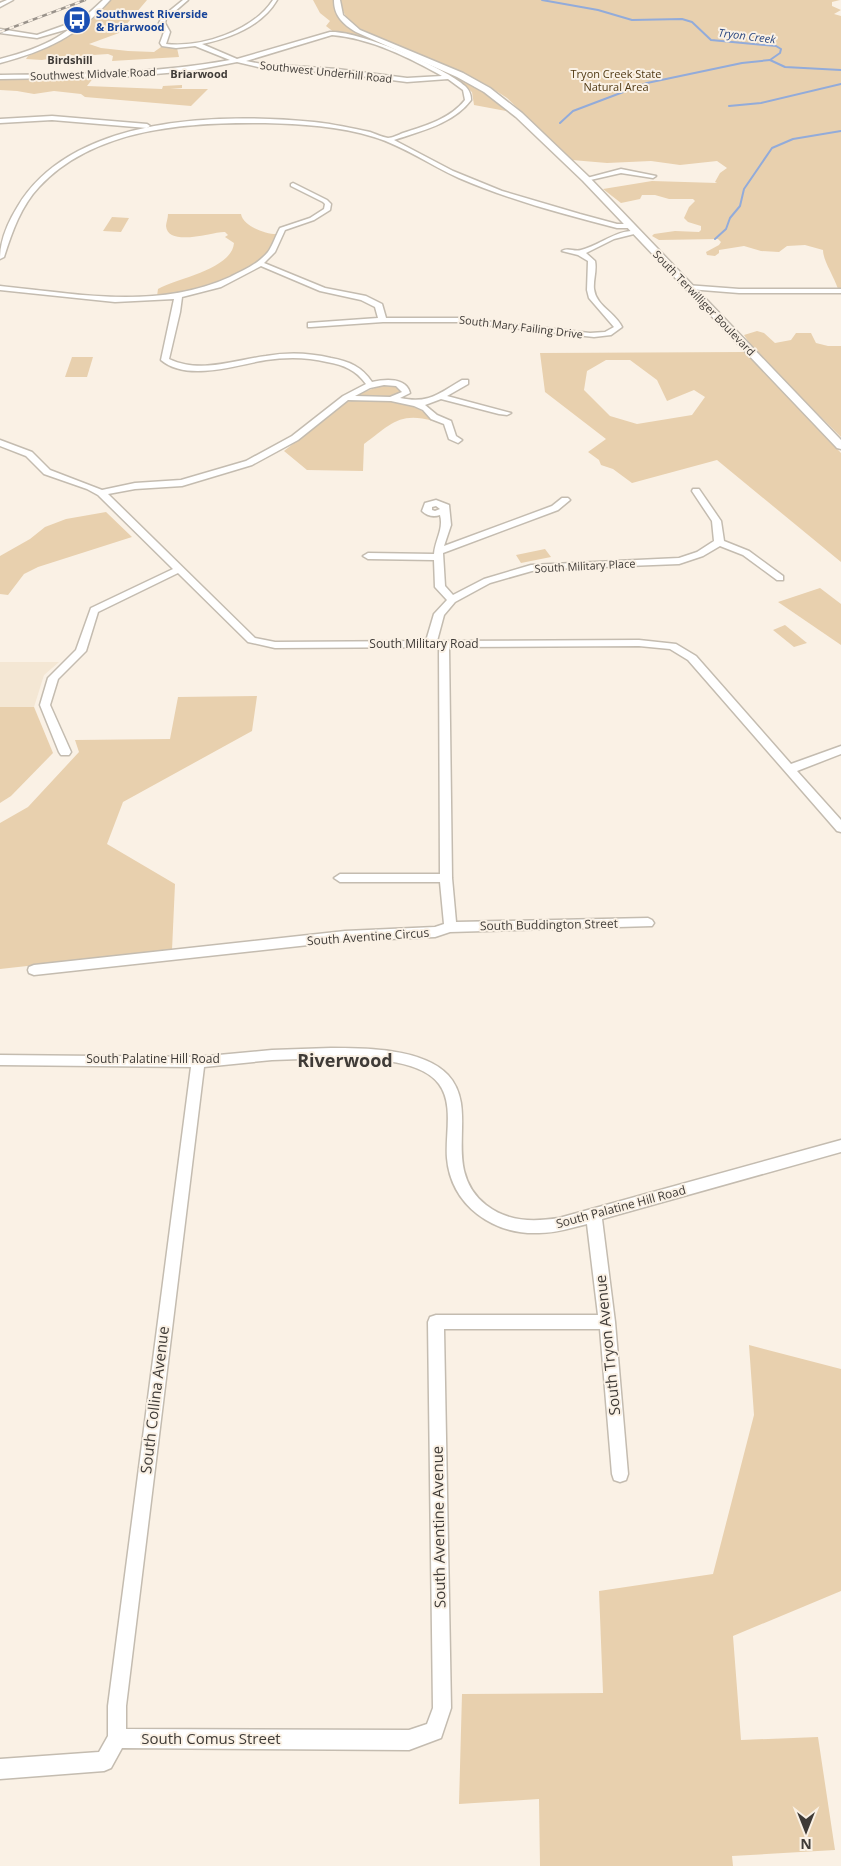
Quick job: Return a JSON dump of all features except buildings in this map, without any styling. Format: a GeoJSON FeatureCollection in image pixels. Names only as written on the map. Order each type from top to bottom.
{"type":"FeatureCollection","features":[{"type":"Feature","properties":{"kind":"main road"},"geometry":{"type":"LineString","coordinates":[[0,61],[48,45],[64,37],[107,0]]}},
{"type":"Feature","properties":{"kind":"main road","name":"South Terwilliger Boulevard"},"geometry":{"type":"LineString","coordinates":[[337,0],[340,15],[347,24],[358,31],[460,75],[498,98],[568,160],[841,446]]}},
{"type":"Feature","properties":{"kind":"street"},"geometry":{"type":"LineString","coordinates":[[0,6],[11,0]]}},
{"type":"Feature","properties":{"kind":"street"},"geometry":{"type":"LineString","coordinates":[[186,0],[164,18],[162,23],[167,32],[163,44],[176,47],[196,44],[224,36],[246,26],[266,13],[275,0]]}},
{"type":"Feature","properties":{"kind":"street"},"geometry":{"type":"LineString","coordinates":[[0,31],[17,35],[40,36],[55,32],[69,25],[80,24]]}},
{"type":"Feature","properties":{"kind":"street","name":"Southwest Midvale Road"},"geometry":{"type":"LineString","coordinates":[[0,77],[133,75],[190,69],[237,61],[332,33],[342,33],[385,48],[449,77]]}},
{"type":"Feature","properties":{"kind":"street"},"geometry":{"type":"LineString","coordinates":[[0,39],[17,35]]}},
{"type":"Feature","properties":{"kind":"street","name":"Southwest Underhill Road"},"geometry":{"type":"LineString","coordinates":[[196,44],[237,61],[262,66],[341,72],[403,80],[427,80],[460,75]]}},
{"type":"Feature","properties":{"kind":"street"},"geometry":{"type":"LineString","coordinates":[[389,140],[436,122],[464,106],[468,100],[466,90],[449,77]]}},
{"type":"Feature","properties":{"kind":"street"},"geometry":{"type":"LineString","coordinates":[[0,121],[52,118],[160,128]]}},
{"type":"Feature","properties":{"kind":"street"},"geometry":{"type":"LineString","coordinates":[[0,257],[15,218],[33,189],[49,173],[70,159],[117,137],[160,128],[224,122],[287,123],[371,134],[389,140],[463,178],[519,198],[633,229]]}},
{"type":"Feature","properties":{"kind":"street"},"geometry":{"type":"LineString","coordinates":[[586,179],[621,171],[654,176]]}},
{"type":"Feature","properties":{"kind":"street"},"geometry":{"type":"LineString","coordinates":[[0,288],[114,300],[178,296],[227,282],[260,264],[272,252],[282,229],[317,216],[328,207],[328,204],[319,198],[293,186]]}},
{"type":"Feature","properties":{"kind":"street"},"geometry":{"type":"LineString","coordinates":[[565,251],[581,253],[633,229]]}},
{"type":"Feature","properties":{"kind":"street","name":"South Mary Failing Drive"},"geometry":{"type":"LineString","coordinates":[[383,320],[471,320],[604,336],[618,328],[616,322],[592,297],[590,286],[593,263],[590,258],[581,253]]}},
{"type":"Feature","properties":{"kind":"street"},"geometry":{"type":"LineString","coordinates":[[260,264],[280,270],[331,292],[373,301],[380,306],[380,314],[383,320],[311,325]]}},
{"type":"Feature","properties":{"kind":"street"},"geometry":{"type":"LineString","coordinates":[[689,287],[739,290],[841,291]]}},
{"type":"Feature","properties":{"kind":"street"},"geometry":{"type":"LineString","coordinates":[[178,296],[177,309],[165,355],[165,360],[172,364],[187,368],[205,368],[268,358],[312,356],[346,364],[360,372],[371,386]]}},
{"type":"Feature","properties":{"kind":"street"},"geometry":{"type":"LineString","coordinates":[[101,493],[135,486],[182,483],[249,463],[295,438],[346,398],[371,386],[384,382],[401,384],[406,393],[391,399]]}},
{"type":"Feature","properties":{"kind":"street"},"geometry":{"type":"LineString","coordinates":[[416,404],[429,403],[466,382]]}},
{"type":"Feature","properties":{"kind":"street"},"geometry":{"type":"LineString","coordinates":[[442,397],[507,413]]}},
{"type":"Feature","properties":{"kind":"street"},"geometry":{"type":"LineString","coordinates":[[346,398],[391,399],[416,404],[426,408],[432,416],[447,422],[452,437],[458,440]]}},
{"type":"Feature","properties":{"kind":"street","name":"South Military Road"},"geometry":{"type":"LineString","coordinates":[[0,443],[29,454],[47,472],[90,487],[101,493],[252,640],[257,642],[275,645],[639,643],[672,646],[698,664],[841,828]]}},
{"type":"Feature","properties":{"kind":"street"},"geometry":{"type":"LineString","coordinates":[[696,491],[717,518],[720,527],[719,542],[746,552],[780,578]]}},
{"type":"Feature","properties":{"kind":"street"},"geometry":{"type":"LineString","coordinates":[[368,556],[439,554],[555,508],[565,500]]}},
{"type":"Feature","properties":{"kind":"street"},"geometry":{"type":"LineString","coordinates":[[444,512],[448,522],[446,532],[440,541],[440,587],[452,600]]}},
{"type":"Feature","properties":{"kind":"street","name":"South Military Place"},"geometry":{"type":"LineString","coordinates":[[431,643],[439,614],[452,600],[487,581],[531,568],[550,566],[679,561],[692,558],[719,542]]}},
{"type":"Feature","properties":{"kind":"street"},"geometry":{"type":"LineString","coordinates":[[65,752],[45,705],[53,678],[81,651],[94,610],[180,569]]}},
{"type":"Feature","properties":{"kind":"street"},"geometry":{"type":"LineString","coordinates":[[444,644],[446,878],[450,927]]}},
{"type":"Feature","properties":{"kind":"street"},"geometry":{"type":"LineString","coordinates":[[790,769],[841,750]]}},
{"type":"Feature","properties":{"kind":"street"},"geometry":{"type":"LineString","coordinates":[[340,878],[446,878]]}},
{"type":"Feature","properties":{"kind":"street","name":"South Buddington Street"},"geometry":{"type":"LineString","coordinates":[[450,927],[648,923]]}},
{"type":"Feature","properties":{"kind":"street","name":"South Aventine Circus"},"geometry":{"type":"LineString","coordinates":[[34,970],[345,936],[435,932],[450,927]]}},
{"type":"Feature","properties":{"kind":"street","name":"South Palatine Hill Road"},"geometry":{"type":"LineString","coordinates":[[0,1060],[64,1059],[198,1062],[299,1054],[338,1053],[388,1056],[423,1065],[440,1075],[449,1087],[454,1113],[456,1172],[462,1188],[476,1204],[492,1217],[508,1224],[524,1227],[559,1225],[841,1146]]}},
{"type":"Feature","properties":{"kind":"street","name":"South Collina Avenue"},"geometry":{"type":"LineString","coordinates":[[117,1738],[117,1706],[198,1062]]}},
{"type":"Feature","properties":{"kind":"street","name":"South Tryon Avenue"},"geometry":{"type":"LineString","coordinates":[[594,1216],[607,1322],[620,1474]]}},
{"type":"Feature","properties":{"kind":"street","name":"South Aventine Avenue"},"geometry":{"type":"LineString","coordinates":[[434,1731],[442,1708],[436,1322],[607,1322]]}},
{"type":"Feature","properties":{"kind":"street","name":"South Comus Street"},"geometry":{"type":"LineString","coordinates":[[117,1738],[409,1740],[434,1731]]}},
{"type":"Feature","properties":{"kind":"street"},"geometry":{"type":"LineString","coordinates":[[0,1770],[104,1761],[117,1738]]}},
{"type":"Feature","properties":{"kind":"shaded area"},"geometry":{"type":"Polygon","coordinates":[[[0,662],[59,662],[44,675],[34,707],[0,707],[0,662]]]}},
{"type":"Feature","properties":{"kind":"green space"},"geometry":{"type":"Polygon","coordinates":[[[110,0],[147,0],[119,33],[89,44],[101,48],[128,51],[154,52],[161,47],[177,48],[179,57],[112,61],[113,56],[108,54],[71,55],[42,60],[26,59],[28,56],[71,35],[110,0]]]}},
{"type":"Feature","properties":{"kind":"green space"},"geometry":{"type":"Polygon","coordinates":[[[313,0],[334,0],[334,7],[341,19],[352,29],[371,39],[335,33],[326,26],[330,21],[320,13],[313,0]]]}},
{"type":"Feature","properties":{"kind":"green space","name":"Tryon Creek State Natural Area"},"geometry":{"type":"Polygon","coordinates":[[[341,0],[840,0],[832,2],[832,6],[841,10],[834,14],[841,16],[841,290],[838,289],[823,250],[805,245],[787,246],[779,252],[761,251],[744,246],[719,250],[719,253],[715,256],[707,255],[706,252],[719,245],[721,242],[718,239],[659,240],[652,236],[654,234],[675,231],[699,232],[701,226],[688,222],[684,218],[689,207],[695,201],[693,199],[669,199],[655,195],[642,195],[640,199],[621,203],[603,189],[652,181],[717,183],[715,182],[720,173],[727,168],[717,161],[680,165],[651,161],[607,163],[572,160],[507,98],[487,85],[361,31],[347,18],[341,5],[341,0]]]}},
{"type":"Feature","properties":{"kind":"green space"},"geometry":{"type":"Polygon","coordinates":[[[94,77],[87,86],[162,89],[163,86],[182,85],[182,88],[170,89],[208,89],[191,106],[85,97],[81,94],[54,91],[34,94],[0,90],[0,78],[94,77]]]}},
{"type":"Feature","properties":{"kind":"green space"},"geometry":{"type":"Polygon","coordinates":[[[458,77],[477,85],[511,112],[474,105],[472,92],[454,78],[458,77]]]}},
{"type":"Feature","properties":{"kind":"green space"},"geometry":{"type":"Polygon","coordinates":[[[168,214],[241,214],[250,226],[266,233],[276,234],[270,249],[259,262],[245,272],[209,286],[157,296],[158,289],[203,272],[224,260],[231,252],[234,243],[225,237],[228,235],[225,232],[192,237],[175,236],[169,233],[166,226],[168,214]]]}},
{"type":"Feature","properties":{"kind":"green space"},"geometry":{"type":"Polygon","coordinates":[[[112,217],[129,218],[121,232],[103,231],[112,217]]]}},
{"type":"Feature","properties":{"kind":"green space"},"geometry":{"type":"Polygon","coordinates":[[[757,331],[764,333],[775,343],[791,340],[796,333],[811,333],[816,343],[828,346],[841,346],[841,437],[755,352],[744,335],[757,331]]]}},
{"type":"Feature","properties":{"kind":"green space"},"geometry":{"type":"Polygon","coordinates":[[[746,352],[841,453],[841,562],[717,460],[632,483],[613,469],[601,465],[599,460],[588,452],[606,439],[545,392],[540,353],[746,352]],[[606,360],[587,371],[584,390],[610,416],[637,424],[692,415],[705,397],[694,390],[667,401],[657,380],[630,360],[606,360]]]}},
{"type":"Feature","properties":{"kind":"green space"},"geometry":{"type":"Polygon","coordinates":[[[72,357],[93,357],[87,377],[65,377],[72,357]]]}},
{"type":"Feature","properties":{"kind":"green space"},"geometry":{"type":"Polygon","coordinates":[[[386,384],[398,385],[403,392],[394,398],[353,396],[386,384]]]}},
{"type":"Feature","properties":{"kind":"green space"},"geometry":{"type":"Polygon","coordinates":[[[387,400],[419,409],[433,421],[421,418],[403,419],[388,426],[364,444],[363,471],[307,470],[284,451],[346,402],[387,400]]]}},
{"type":"Feature","properties":{"kind":"green space"},"geometry":{"type":"Polygon","coordinates":[[[106,512],[132,537],[38,567],[24,574],[8,595],[0,594],[0,556],[30,539],[45,527],[66,519],[106,512]]]}},
{"type":"Feature","properties":{"kind":"green space"},"geometry":{"type":"Polygon","coordinates":[[[545,549],[551,557],[521,563],[516,555],[545,549]]]}},
{"type":"Feature","properties":{"kind":"green space"},"geometry":{"type":"Polygon","coordinates":[[[820,588],[841,604],[841,645],[778,602],[820,588]]]}},
{"type":"Feature","properties":{"kind":"green space"},"geometry":{"type":"Polygon","coordinates":[[[785,625],[807,643],[794,647],[773,630],[785,625]]]}},
{"type":"Feature","properties":{"kind":"green space"},"geometry":{"type":"Polygon","coordinates":[[[257,696],[252,731],[123,802],[107,844],[175,884],[172,950],[0,969],[0,823],[28,807],[79,752],[75,740],[170,739],[178,697],[257,696]]]}},
{"type":"Feature","properties":{"kind":"green space"},"geometry":{"type":"Polygon","coordinates":[[[0,707],[34,707],[53,753],[11,796],[0,803],[0,707]]]}},
{"type":"Feature","properties":{"kind":"green space"},"geometry":{"type":"Polygon","coordinates":[[[749,1345],[841,1369],[841,1591],[733,1636],[741,1740],[818,1737],[835,1850],[732,1856],[733,1866],[540,1866],[539,1799],[459,1804],[462,1694],[603,1693],[599,1591],[713,1574],[754,1415],[749,1345]]]}},
{"type":"Feature","properties":{"kind":"waterway","name":"Tryon Creek"},"geometry":{"type":"LineString","coordinates":[[542,0],[598,10],[632,20],[682,19],[692,22],[711,40],[776,46],[781,49],[780,53],[770,60]]}},
{"type":"Feature","properties":{"kind":"waterway"},"geometry":{"type":"LineString","coordinates":[[560,123],[573,111],[647,83],[742,63],[770,60]]}},
{"type":"Feature","properties":{"kind":"waterway","name":"Tryon Creek"},"geometry":{"type":"LineString","coordinates":[[770,60],[785,67],[841,70]]}},
{"type":"Feature","properties":{"kind":"waterway"},"geometry":{"type":"LineString","coordinates":[[729,106],[761,103],[841,84]]}},
{"type":"Feature","properties":{"kind":"waterway"},"geometry":{"type":"LineString","coordinates":[[715,239],[726,229],[730,218],[740,206],[744,189],[772,148],[793,139],[841,131]]}},
{"type":"Feature","properties":{"kind":"railway"},"geometry":{"type":"LineString","coordinates":[[0,32],[85,0]]}},
{"type":"Feature","properties":{"kind":"place","name":"Southwest Riverside & Briarwood"},"geometry":{"type":"Point","coordinates":[77,20]}},
{"type":"Feature","properties":{"kind":"district","name":"Birdshill"},"geometry":{"type":"Point","coordinates":[70,60]}},
{"type":"Feature","properties":{"kind":"district","name":"Briarwood"},"geometry":{"type":"Point","coordinates":[199,74]}},
{"type":"Feature","properties":{"kind":"district","name":"Riverwood"},"geometry":{"type":"Point","coordinates":[345,1061]}}]}
